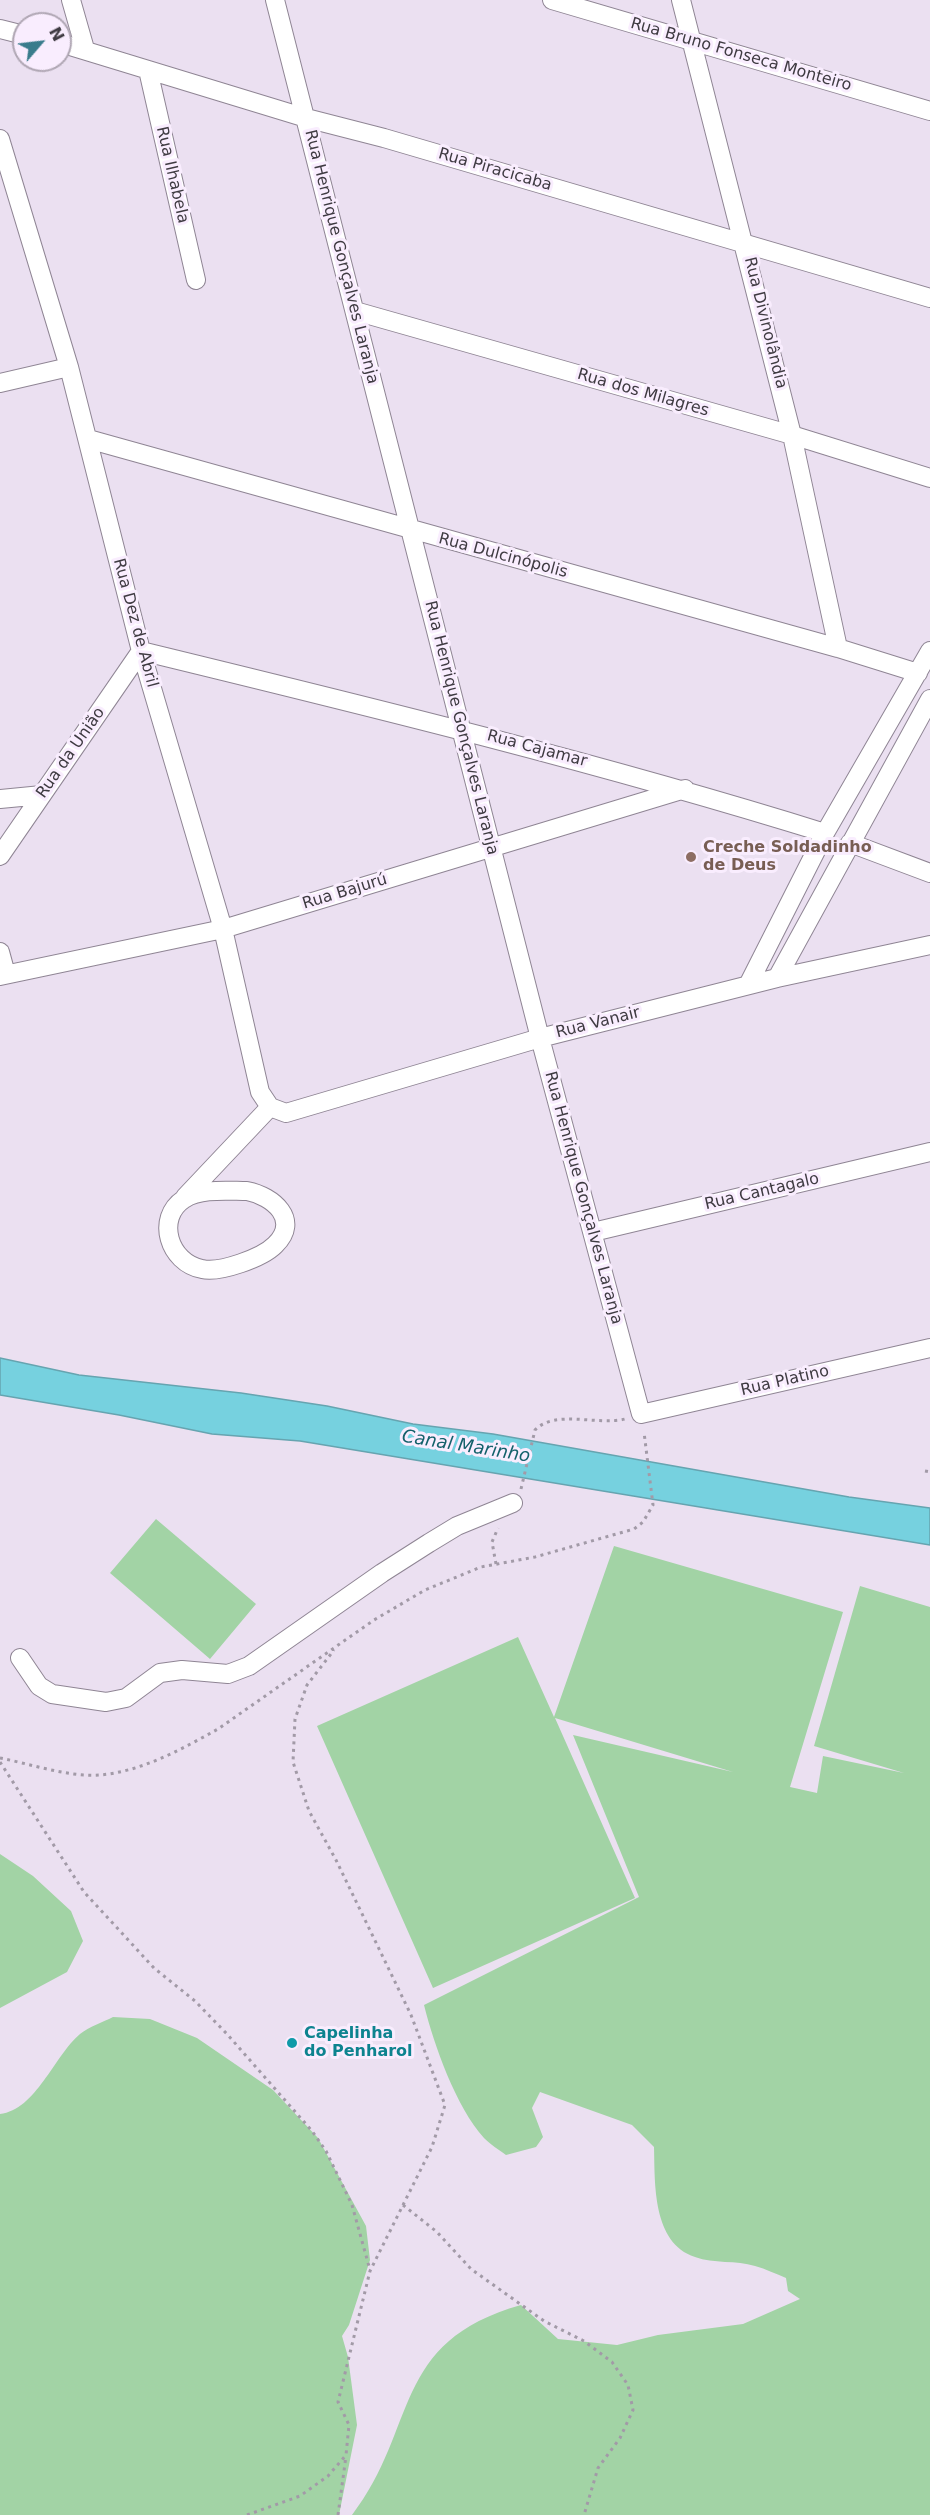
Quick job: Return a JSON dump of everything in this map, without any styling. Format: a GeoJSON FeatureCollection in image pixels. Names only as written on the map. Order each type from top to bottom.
{"type":"FeatureCollection","features":[{"type":"Feature","properties":{"kind":"street"},"geometry":{"type":"LineString","coordinates":[[71,0],[85,49]]}},
{"type":"Feature","properties":{"kind":"street","name":"Rua Henrique Gonçalves Laranja"},"geometry":{"type":"LineString","coordinates":[[275,0],[540,1038],[641,1414]]}},
{"type":"Feature","properties":{"kind":"street","name":"Rua Bruno Fonseca Monteiro"},"geometry":{"type":"LineString","coordinates":[[552,0],[930,111]]}},
{"type":"Feature","properties":{"kind":"street","name":"Rua Divinolândia"},"geometry":{"type":"LineString","coordinates":[[681,0],[792,435],[838,648]]}},
{"type":"Feature","properties":{"kind":"street","name":"Rua Piracicaba"},"geometry":{"type":"LineString","coordinates":[[72,46],[306,118],[384,138],[930,298]]}},
{"type":"Feature","properties":{"kind":"street","name":"Rua Ilhabela"},"geometry":{"type":"LineString","coordinates":[[148,70],[196,280]]}},
{"type":"Feature","properties":{"kind":"street","name":"Rua Dez de Abril"},"geometry":{"type":"LineString","coordinates":[[0,139],[69,368],[141,651],[223,929],[261,1092],[270,1107]]}},
{"type":"Feature","properties":{"kind":"street","name":"Rua dos Milagres"},"geometry":{"type":"LineString","coordinates":[[355,311],[792,435],[930,478]]}},
{"type":"Feature","properties":{"kind":"street"},"geometry":{"type":"LineString","coordinates":[[0,383],[69,368]]}},
{"type":"Feature","properties":{"kind":"street","name":"Rua Dulcinópolis"},"geometry":{"type":"LineString","coordinates":[[88,439],[838,648],[918,673]]}},
{"type":"Feature","properties":{"kind":"street","name":"Rua Cajamar"},"geometry":{"type":"LineString","coordinates":[[141,651],[462,729],[685,789],[825,833]]}},
{"type":"Feature","properties":{"kind":"street","name":"Rua da União"},"geometry":{"type":"LineString","coordinates":[[0,856],[141,651]]}},
{"type":"Feature","properties":{"kind":"street"},"geometry":{"type":"LineString","coordinates":[[748,985],[825,833],[930,651]]}},
{"type":"Feature","properties":{"kind":"street"},"geometry":{"type":"LineString","coordinates":[[777,978],[930,699]]}},
{"type":"Feature","properties":{"kind":"street","name":"Rua Bajurú"},"geometry":{"type":"LineString","coordinates":[[3,975],[223,929],[685,789]]}},
{"type":"Feature","properties":{"kind":"street"},"geometry":{"type":"LineString","coordinates":[[0,799],[42,795]]}},
{"type":"Feature","properties":{"kind":"street"},"geometry":{"type":"LineString","coordinates":[[849,843],[930,873]]}},
{"type":"Feature","properties":{"kind":"street","name":"Rua Vanair"},"geometry":{"type":"LineString","coordinates":[[270,1107],[286,1113],[540,1038],[777,978],[930,945]]}},
{"type":"Feature","properties":{"kind":"street"},"geometry":{"type":"LineString","coordinates":[[0,952],[3,975]]}},
{"type":"Feature","properties":{"kind":"street"},"geometry":{"type":"LineString","coordinates":[[185,1197],[208,1192],[247,1191],[270,1199],[279,1209],[285,1221],[283,1234],[275,1245],[250,1260],[228,1267],[202,1269],[188,1263],[177,1253],[169,1239],[167,1224],[173,1208],[270,1107]]}},
{"type":"Feature","properties":{"kind":"street","name":"Rua Cantagalo"},"geometry":{"type":"LineString","coordinates":[[593,1233],[930,1152]]}},
{"type":"Feature","properties":{"kind":"street","name":"Rua Platino"},"geometry":{"type":"LineString","coordinates":[[641,1414],[930,1348]]}},
{"type":"Feature","properties":{"kind":"street"},"geometry":{"type":"LineString","coordinates":[[20,1658],[39,1686],[52,1694],[106,1702],[126,1698],[160,1673],[182,1670],[228,1674],[249,1666],[382,1573],[457,1526],[513,1503]]}},
{"type":"Feature","properties":{"kind":"path"},"geometry":{"type":"LineString","coordinates":[[0,1760],[98,1775],[129,1770],[191,1744],[218,1729],[398,1604],[425,1590],[481,1568],[535,1557],[624,1533],[643,1522],[653,1505],[641,1414],[620,1420],[548,1420],[535,1430],[523,1480]]}},
{"type":"Feature","properties":{"kind":"path"},"geometry":{"type":"LineString","coordinates":[[925,1471],[930,1472]]}},
{"type":"Feature","properties":{"kind":"path"},"geometry":{"type":"LineString","coordinates":[[337,1647],[307,1684],[295,1719],[293,1762],[309,1811],[336,1860],[411,2015],[445,2105],[432,2147],[370,2271],[338,2402],[349,2425],[338,2515]]}},
{"type":"Feature","properties":{"kind":"path"},"geometry":{"type":"LineString","coordinates":[[0,1760],[84,1892],[154,1968],[195,2001],[227,2034],[312,2131],[326,2151],[352,2205],[370,2271]]}},
{"type":"Feature","properties":{"kind":"path"},"geometry":{"type":"LineString","coordinates":[[403,2205],[437,2232],[471,2269],[544,2321],[584,2342],[612,2362],[628,2385],[633,2410],[620,2438],[598,2468],[584,2515]]}},
{"type":"Feature","properties":{"kind":"path"},"geometry":{"type":"LineString","coordinates":[[247,2515],[300,2496],[328,2476],[346,2455]]}},
{"type":"Feature","properties":{"kind":"green space"},"geometry":{"type":"Polygon","coordinates":[[[156,1519],[256,1604],[210,1659],[110,1573],[156,1519]]]}},
{"type":"Feature","properties":{"kind":"green space"},"geometry":{"type":"Polygon","coordinates":[[[614,1546],[843,1612],[790,1787],[817,1793],[823,1756],[904,1773],[814,1746],[860,1586],[930,1607],[930,2515],[352,2515],[373,2483],[412,2391],[428,2365],[449,2341],[479,2321],[521,2305],[558,2339],[617,2345],[658,2335],[743,2324],[800,2299],[788,2291],[786,2278],[748,2264],[710,2261],[681,2250],[663,2226],[656,2194],[654,2147],[632,2125],[540,2092],[532,2108],[543,2137],[536,2147],[506,2155],[492,2145],[474,2125],[455,2093],[440,2056],[424,2005],[639,1897],[573,1735],[733,1772],[555,1718],[635,1898],[433,1988],[317,1726],[518,1637],[554,1717],[614,1546]]]}},
{"type":"Feature","properties":{"kind":"green space"},"geometry":{"type":"Polygon","coordinates":[[[0,1854],[33,1876],[71,1911],[83,1941],[67,1972],[0,2008],[0,1854]]]}},
{"type":"Feature","properties":{"kind":"green space"},"geometry":{"type":"Polygon","coordinates":[[[113,2017],[150,2019],[197,2038],[273,2090],[318,2138],[366,2226],[370,2260],[349,2325],[342,2336],[348,2357],[357,2425],[339,2515],[0,2515],[0,2114],[13,2110],[34,2093],[80,2034],[113,2017]]]}},
{"type":"Feature","properties":{"kind":"water","name":"Canal Marinho"},"geometry":{"type":"Polygon","coordinates":[[[0,1358],[79,1375],[241,1393],[327,1406],[413,1424],[493,1434],[849,1497],[930,1508],[930,1545],[300,1441],[212,1434],[119,1415],[0,1395],[0,1358]]]}},
{"type":"Feature","properties":{"kind":"place","name":"Creche Soldadinho de Deus"},"geometry":{"type":"Point","coordinates":[691,857]}},
{"type":"Feature","properties":{"kind":"place","name":"Capelinha do Penharol"},"geometry":{"type":"Point","coordinates":[292,2043]}}]}
